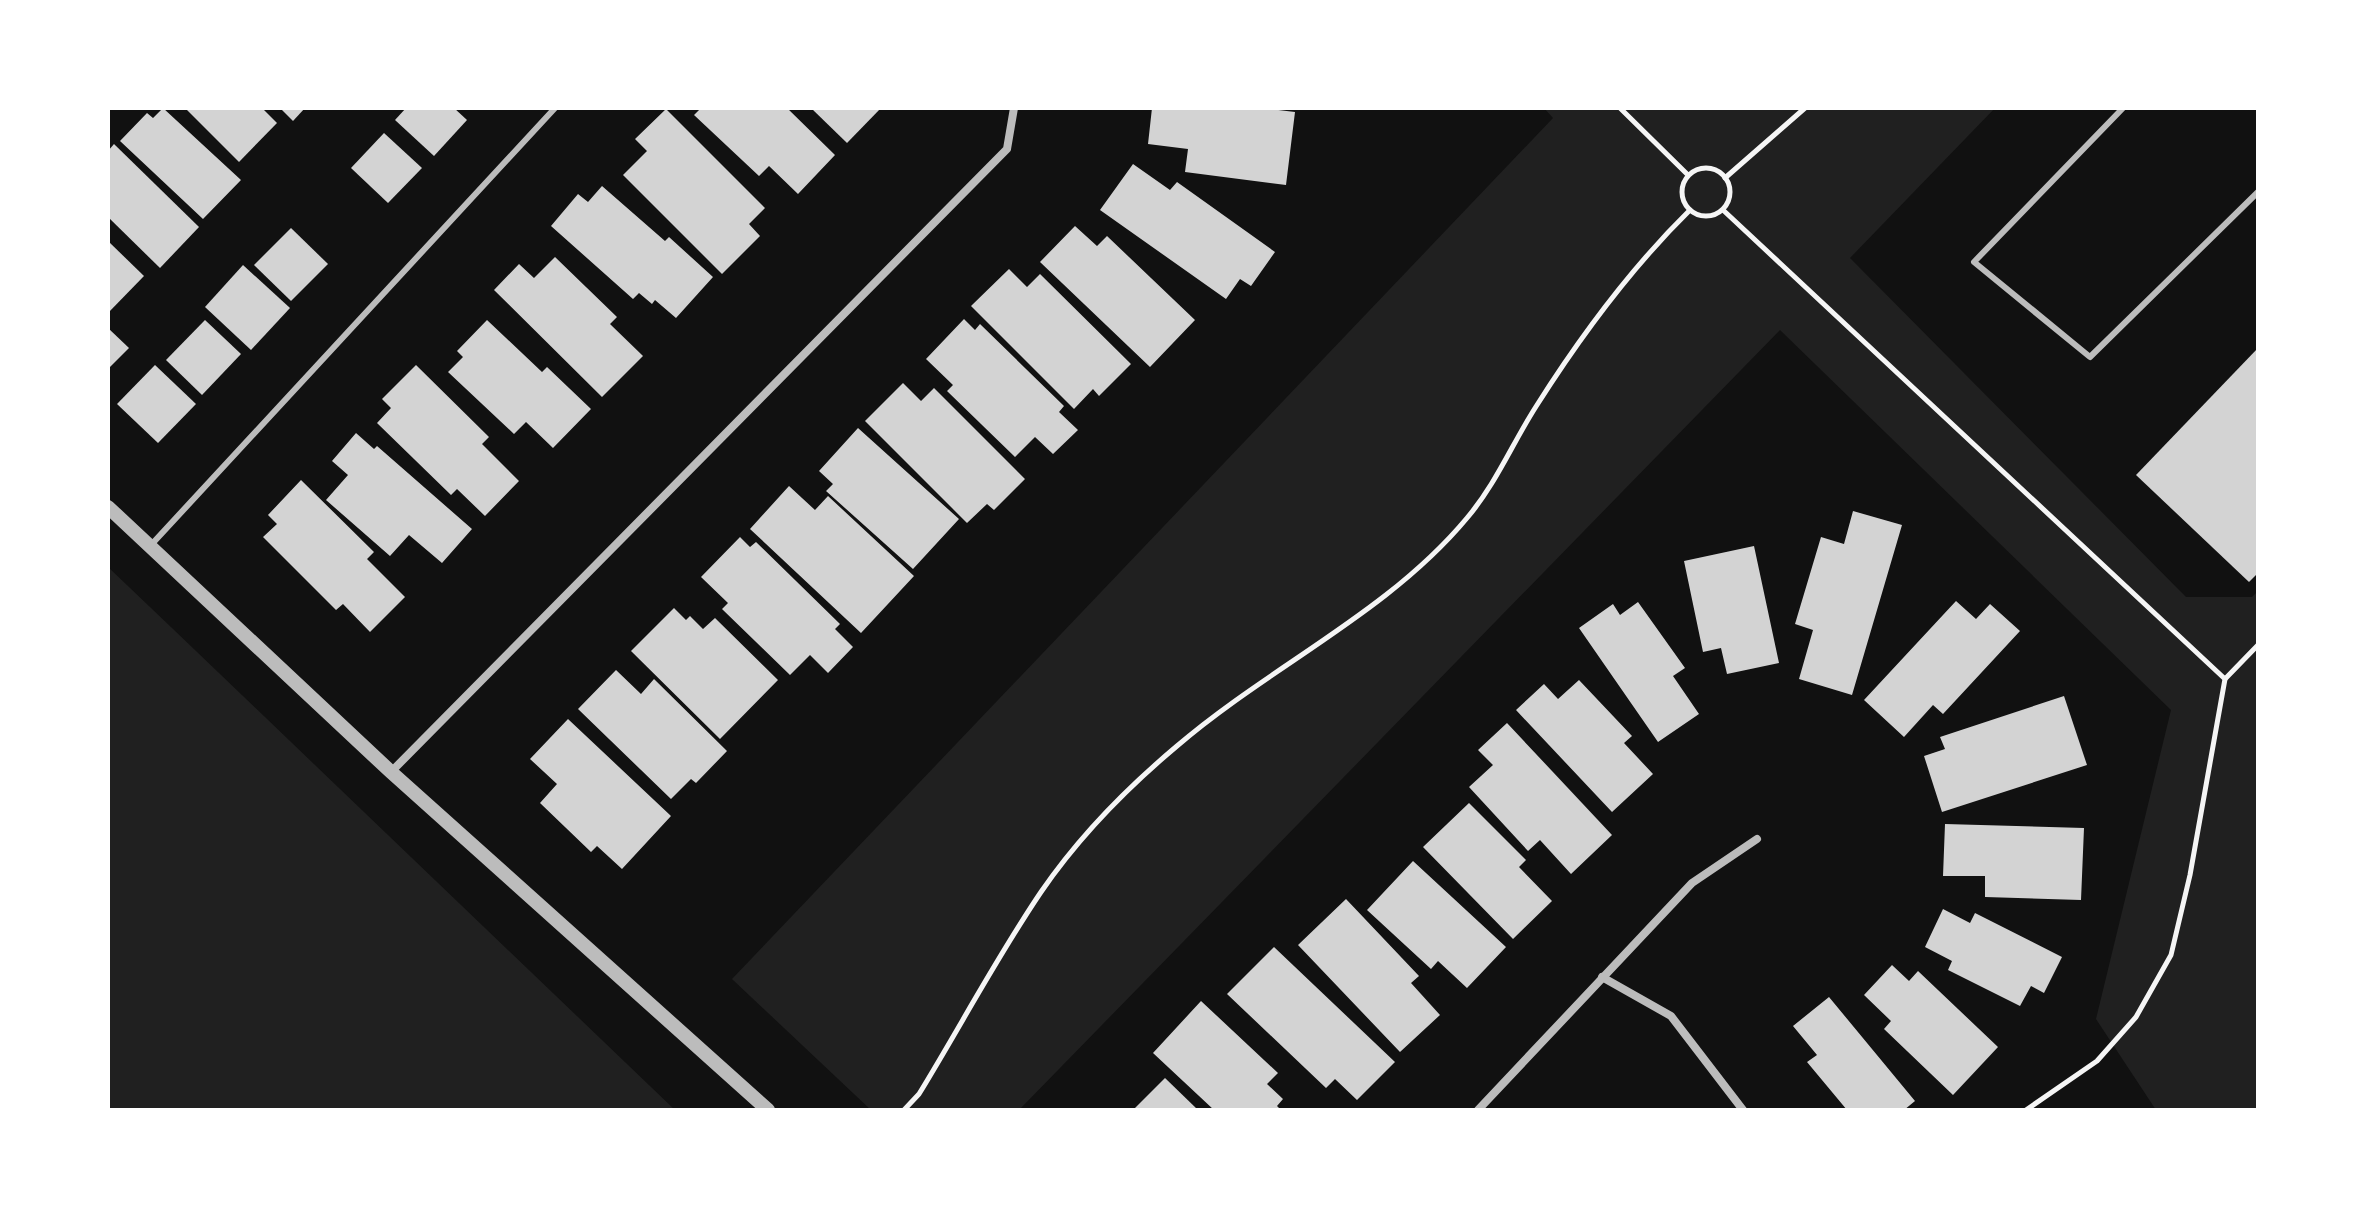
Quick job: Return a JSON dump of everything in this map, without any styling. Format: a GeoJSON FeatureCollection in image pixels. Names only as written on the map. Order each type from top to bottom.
{"type":"FeatureCollection","features":[{"type":"Feature","properties":{"kind":"street"},"geometry":{"type":"LineString","coordinates":[[391,772],[1007,149],[1014,108]]}},
{"type":"Feature","properties":{"kind":"street"},"geometry":{"type":"LineString","coordinates":[[108,507],[391,772],[768,1110]]}},
{"type":"Feature","properties":{"kind":"street"},"geometry":{"type":"LineString","coordinates":[[1478,1110],[1692,883],[1757,839]]}},
{"type":"Feature","properties":{"kind":"street"},"geometry":{"type":"LineString","coordinates":[[1602,977],[1671,1016],[1743,1110]]}},
{"type":"Feature","properties":{"kind":"lane"},"geometry":{"type":"LineString","coordinates":[[151,545],[555,108]]}},
{"type":"Feature","properties":{"kind":"lane"},"geometry":{"type":"LineString","coordinates":[[2123,108],[1974,262],[2090,357],[2258,192]]}},
{"type":"Feature","properties":{"kind":"path"},"geometry":{"type":"LineString","coordinates":[[1620,108],[1688,175]]}},
{"type":"Feature","properties":{"kind":"path"},"geometry":{"type":"LineString","coordinates":[[1725,178],[1805,108]]}},
{"type":"Feature","properties":{"kind":"path"},"geometry":{"type":"LineString","coordinates":[[1710,168],[1725,178],[1730,197],[1723,210],[1708,217],[1690,210],[1682,195],[1688,175],[1710,168]]}},
{"type":"Feature","properties":{"kind":"path"},"geometry":{"type":"LineString","coordinates":[[904,1110],[919,1094],[1042,890],[1127,790],[1178,744],[1248,690],[1387,595],[1467,518],[1536,406],[1620,284],[1690,210]]}},
{"type":"Feature","properties":{"kind":"path"},"geometry":{"type":"LineString","coordinates":[[1723,210],[2225,679]]}},
{"type":"Feature","properties":{"kind":"path"},"geometry":{"type":"LineString","coordinates":[[2026,1110],[2097,1061],[2136,1017],[2171,955],[2190,875],[2225,679],[2258,645]]}},
{"type":"Feature","properties":{"kind":"shaded area"},"geometry":{"type":"Polygon","coordinates":[[[1544,108],[1995,108],[1850,258],[2186,597],[2252,597],[2258,591],[2258,1110],[2156,1110],[2096,1019],[2171,710],[1780,330],[1019,1110],[871,1110],[732,979],[1553,118],[1544,108]]]}},
{"type":"Feature","properties":{"kind":"shaded area"},"geometry":{"type":"Polygon","coordinates":[[[108,567],[173,629],[675,1110],[108,1110],[108,567]]]}},
{"type":"Feature","properties":{"kind":"building"},"geometry":{"type":"Polygon","coordinates":[[[163,108],[241,180],[203,219],[120,141],[147,113],[153,118],[163,108]]]}},
{"type":"Feature","properties":{"kind":"building"},"geometry":{"type":"Polygon","coordinates":[[[185,108],[262,108],[277,123],[239,162],[185,108]]]}},
{"type":"Feature","properties":{"kind":"building"},"geometry":{"type":"Polygon","coordinates":[[[280,108],[305,108],[293,121],[280,108]]]}},
{"type":"Feature","properties":{"kind":"building"},"geometry":{"type":"Polygon","coordinates":[[[406,108],[454,108],[467,120],[434,156],[395,120],[406,108]]]}},
{"type":"Feature","properties":{"kind":"building"},"geometry":{"type":"Polygon","coordinates":[[[701,108],[787,108],[835,155],[798,194],[769,166],[759,176],[694,115],[701,108]]]}},
{"type":"Feature","properties":{"kind":"building"},"geometry":{"type":"Polygon","coordinates":[[[811,108],[881,108],[847,143],[811,108]]]}},
{"type":"Feature","properties":{"kind":"building"},"geometry":{"type":"Polygon","coordinates":[[[1152,108],[1262,108],[1295,112],[1286,185],[1185,172],[1188,149],[1148,144],[1152,108]]]}},
{"type":"Feature","properties":{"kind":"building"},"geometry":{"type":"Polygon","coordinates":[[[666,109],[765,208],[749,224],[760,236],[722,274],[623,175],[647,151],[635,139],[666,109]]]}},
{"type":"Feature","properties":{"kind":"building"},"geometry":{"type":"Polygon","coordinates":[[[384,133],[422,168],[388,203],[351,168],[384,133]]]}},
{"type":"Feature","properties":{"kind":"building"},"geometry":{"type":"Polygon","coordinates":[[[114,144],[199,227],[160,268],[108,217],[108,151],[114,144]]]}},
{"type":"Feature","properties":{"kind":"building"},"geometry":{"type":"Polygon","coordinates":[[[1133,164],[1170,190],[1177,182],[1275,252],[1251,286],[1240,279],[1226,299],[1100,210],[1133,164]]]}},
{"type":"Feature","properties":{"kind":"building"},"geometry":{"type":"Polygon","coordinates":[[[602,186],[665,241],[669,237],[713,277],[676,318],[655,300],[652,304],[639,293],[633,299],[551,226],[578,194],[588,202],[602,186]]]}},
{"type":"Feature","properties":{"kind":"building"},"geometry":{"type":"Polygon","coordinates":[[[1075,226],[1097,246],[1107,236],[1195,320],[1150,367],[1040,262],[1075,226]]]}},
{"type":"Feature","properties":{"kind":"building"},"geometry":{"type":"Polygon","coordinates":[[[291,228],[328,264],[291,301],[254,265],[291,228]]]}},
{"type":"Feature","properties":{"kind":"building"},"geometry":{"type":"Polygon","coordinates":[[[108,241],[144,276],[108,313],[108,241]]]}},
{"type":"Feature","properties":{"kind":"building"},"geometry":{"type":"Polygon","coordinates":[[[555,257],[617,317],[610,324],[643,356],[602,397],[494,290],[519,264],[534,278],[555,257]]]}},
{"type":"Feature","properties":{"kind":"building"},"geometry":{"type":"Polygon","coordinates":[[[243,265],[290,308],[251,350],[205,307],[243,265]]]}},
{"type":"Feature","properties":{"kind":"building"},"geometry":{"type":"Polygon","coordinates":[[[1009,269],[1027,287],[1040,274],[1131,364],[1099,396],[1093,389],[1074,409],[971,306],[1009,269]]]}},
{"type":"Feature","properties":{"kind":"building"},"geometry":{"type":"Polygon","coordinates":[[[964,319],[975,330],[980,324],[1064,406],[1059,412],[1078,430],[1053,454],[1035,437],[1015,457],[947,391],[953,385],[926,359],[964,319]]]}},
{"type":"Feature","properties":{"kind":"building"},"geometry":{"type":"Polygon","coordinates":[[[205,320],[241,354],[202,395],[166,360],[205,320]]]}},
{"type":"Feature","properties":{"kind":"building"},"geometry":{"type":"Polygon","coordinates":[[[487,320],[542,372],[547,367],[591,409],[553,448],[526,422],[514,434],[448,372],[463,357],[457,351],[487,320]]]}},
{"type":"Feature","properties":{"kind":"building"},"geometry":{"type":"Polygon","coordinates":[[[108,328],[129,348],[108,369],[108,328]]]}},
{"type":"Feature","properties":{"kind":"building"},"geometry":{"type":"Polygon","coordinates":[[[2258,348],[2258,573],[2249,582],[2136,475],[2258,348]]]}},
{"type":"Feature","properties":{"kind":"building"},"geometry":{"type":"Polygon","coordinates":[[[155,365],[196,404],[158,443],[117,404],[155,365]]]}},
{"type":"Feature","properties":{"kind":"building"},"geometry":{"type":"Polygon","coordinates":[[[416,365],[489,437],[482,444],[519,481],[485,516],[457,489],[451,495],[377,423],[391,408],[382,399],[416,365]]]}},
{"type":"Feature","properties":{"kind":"building"},"geometry":{"type":"Polygon","coordinates":[[[903,383],[921,401],[934,388],[1025,479],[994,510],[987,504],[967,523],[865,421],[903,383]]]}},
{"type":"Feature","properties":{"kind":"building"},"geometry":{"type":"Polygon","coordinates":[[[858,428],[959,519],[913,569],[826,491],[833,484],[819,471],[858,428]]]}},
{"type":"Feature","properties":{"kind":"building"},"geometry":{"type":"Polygon","coordinates":[[[356,433],[374,449],[377,446],[472,529],[442,563],[409,535],[390,556],[326,500],[348,475],[332,461],[356,433]]]}},
{"type":"Feature","properties":{"kind":"building"},"geometry":{"type":"Polygon","coordinates":[[[301,480],[374,552],[367,559],[405,597],[370,632],[343,604],[336,610],[263,537],[277,524],[268,515],[301,480]]]}},
{"type":"Feature","properties":{"kind":"building"},"geometry":{"type":"Polygon","coordinates":[[[789,486],[815,510],[828,496],[914,576],[861,633],[750,529],[789,486]]]}},
{"type":"Feature","properties":{"kind":"building"},"geometry":{"type":"Polygon","coordinates":[[[1853,511],[1902,525],[1852,695],[1799,679],[1813,630],[1795,624],[1821,537],[1844,544],[1853,511]]]}},
{"type":"Feature","properties":{"kind":"building"},"geometry":{"type":"Polygon","coordinates":[[[740,537],[750,547],[756,542],[840,624],[835,629],[853,647],[828,673],[810,655],[790,675],[722,609],[728,603],[701,577],[740,537]]]}},
{"type":"Feature","properties":{"kind":"building"},"geometry":{"type":"Polygon","coordinates":[[[1754,546],[1779,663],[1727,674],[1721,648],[1703,652],[1684,561],[1754,546]]]}},
{"type":"Feature","properties":{"kind":"building"},"geometry":{"type":"Polygon","coordinates":[[[1956,601],[1976,619],[1990,604],[2020,631],[1943,714],[1933,705],[1904,737],[1864,700],[1956,601]]]}},
{"type":"Feature","properties":{"kind":"building"},"geometry":{"type":"Polygon","coordinates":[[[1638,602],[1685,668],[1673,676],[1699,714],[1658,742],[1579,628],[1613,604],[1620,615],[1638,602]]]}},
{"type":"Feature","properties":{"kind":"building"},"geometry":{"type":"Polygon","coordinates":[[[674,608],[686,620],[690,616],[703,629],[715,618],[778,680],[720,739],[631,651],[674,608]]]}},
{"type":"Feature","properties":{"kind":"building"},"geometry":{"type":"Polygon","coordinates":[[[616,670],[641,694],[654,679],[727,751],[696,783],[691,779],[671,799],[578,709],[616,670]]]}},
{"type":"Feature","properties":{"kind":"building"},"geometry":{"type":"Polygon","coordinates":[[[1579,680],[1632,736],[1624,743],[1653,774],[1612,812],[1516,710],[1544,684],[1558,699],[1579,680]]]}},
{"type":"Feature","properties":{"kind":"building"},"geometry":{"type":"Polygon","coordinates":[[[2064,696],[2087,765],[1942,812],[1924,756],[1945,749],[1940,737],[2064,696]]]}},
{"type":"Feature","properties":{"kind":"building"},"geometry":{"type":"Polygon","coordinates":[[[568,719],[671,816],[622,869],[597,846],[591,852],[540,803],[557,784],[530,759],[568,719]]]}},
{"type":"Feature","properties":{"kind":"building"},"geometry":{"type":"Polygon","coordinates":[[[1507,723],[1612,835],[1571,874],[1540,840],[1528,851],[1469,787],[1493,765],[1478,750],[1507,723]]]}},
{"type":"Feature","properties":{"kind":"building"},"geometry":{"type":"Polygon","coordinates":[[[1469,803],[1526,860],[1519,867],[1552,901],[1513,939],[1423,847],[1469,803]]]}},
{"type":"Feature","properties":{"kind":"building"},"geometry":{"type":"Polygon","coordinates":[[[1945,824],[2084,828],[2081,900],[1985,897],[1985,876],[1943,876],[1945,824]]]}},
{"type":"Feature","properties":{"kind":"building"},"geometry":{"type":"Polygon","coordinates":[[[1413,861],[1506,947],[1467,988],[1438,961],[1431,969],[1367,910],[1413,861]]]}},
{"type":"Feature","properties":{"kind":"building"},"geometry":{"type":"Polygon","coordinates":[[[1346,899],[1419,976],[1411,983],[1440,1015],[1400,1052],[1298,945],[1346,899]]]}},
{"type":"Feature","properties":{"kind":"building"},"geometry":{"type":"Polygon","coordinates":[[[1943,909],[1970,923],[1975,913],[2062,957],[2044,993],[2031,986],[2020,1006],[1948,970],[1952,961],[1925,947],[1943,909]]]}},
{"type":"Feature","properties":{"kind":"building"},"geometry":{"type":"Polygon","coordinates":[[[1274,947],[1395,1062],[1357,1100],[1335,1079],[1326,1088],[1227,994],[1274,947]]]}},
{"type":"Feature","properties":{"kind":"building"},"geometry":{"type":"Polygon","coordinates":[[[1892,965],[1909,981],[1918,971],[1998,1047],[1953,1095],[1884,1029],[1891,1021],[1864,995],[1892,965]]]}},
{"type":"Feature","properties":{"kind":"building"},"geometry":{"type":"Polygon","coordinates":[[[1829,997],[1915,1101],[1904,1110],[1847,1110],[1807,1062],[1817,1055],[1793,1026],[1829,997]]]}},
{"type":"Feature","properties":{"kind":"building"},"geometry":{"type":"Polygon","coordinates":[[[1201,1001],[1278,1073],[1267,1084],[1283,1099],[1277,1106],[1281,1110],[1214,1110],[1153,1053],[1201,1001]]]}},
{"type":"Feature","properties":{"kind":"building"},"geometry":{"type":"Polygon","coordinates":[[[1165,1078],[1198,1110],[1133,1110],[1165,1078]]]}}]}
